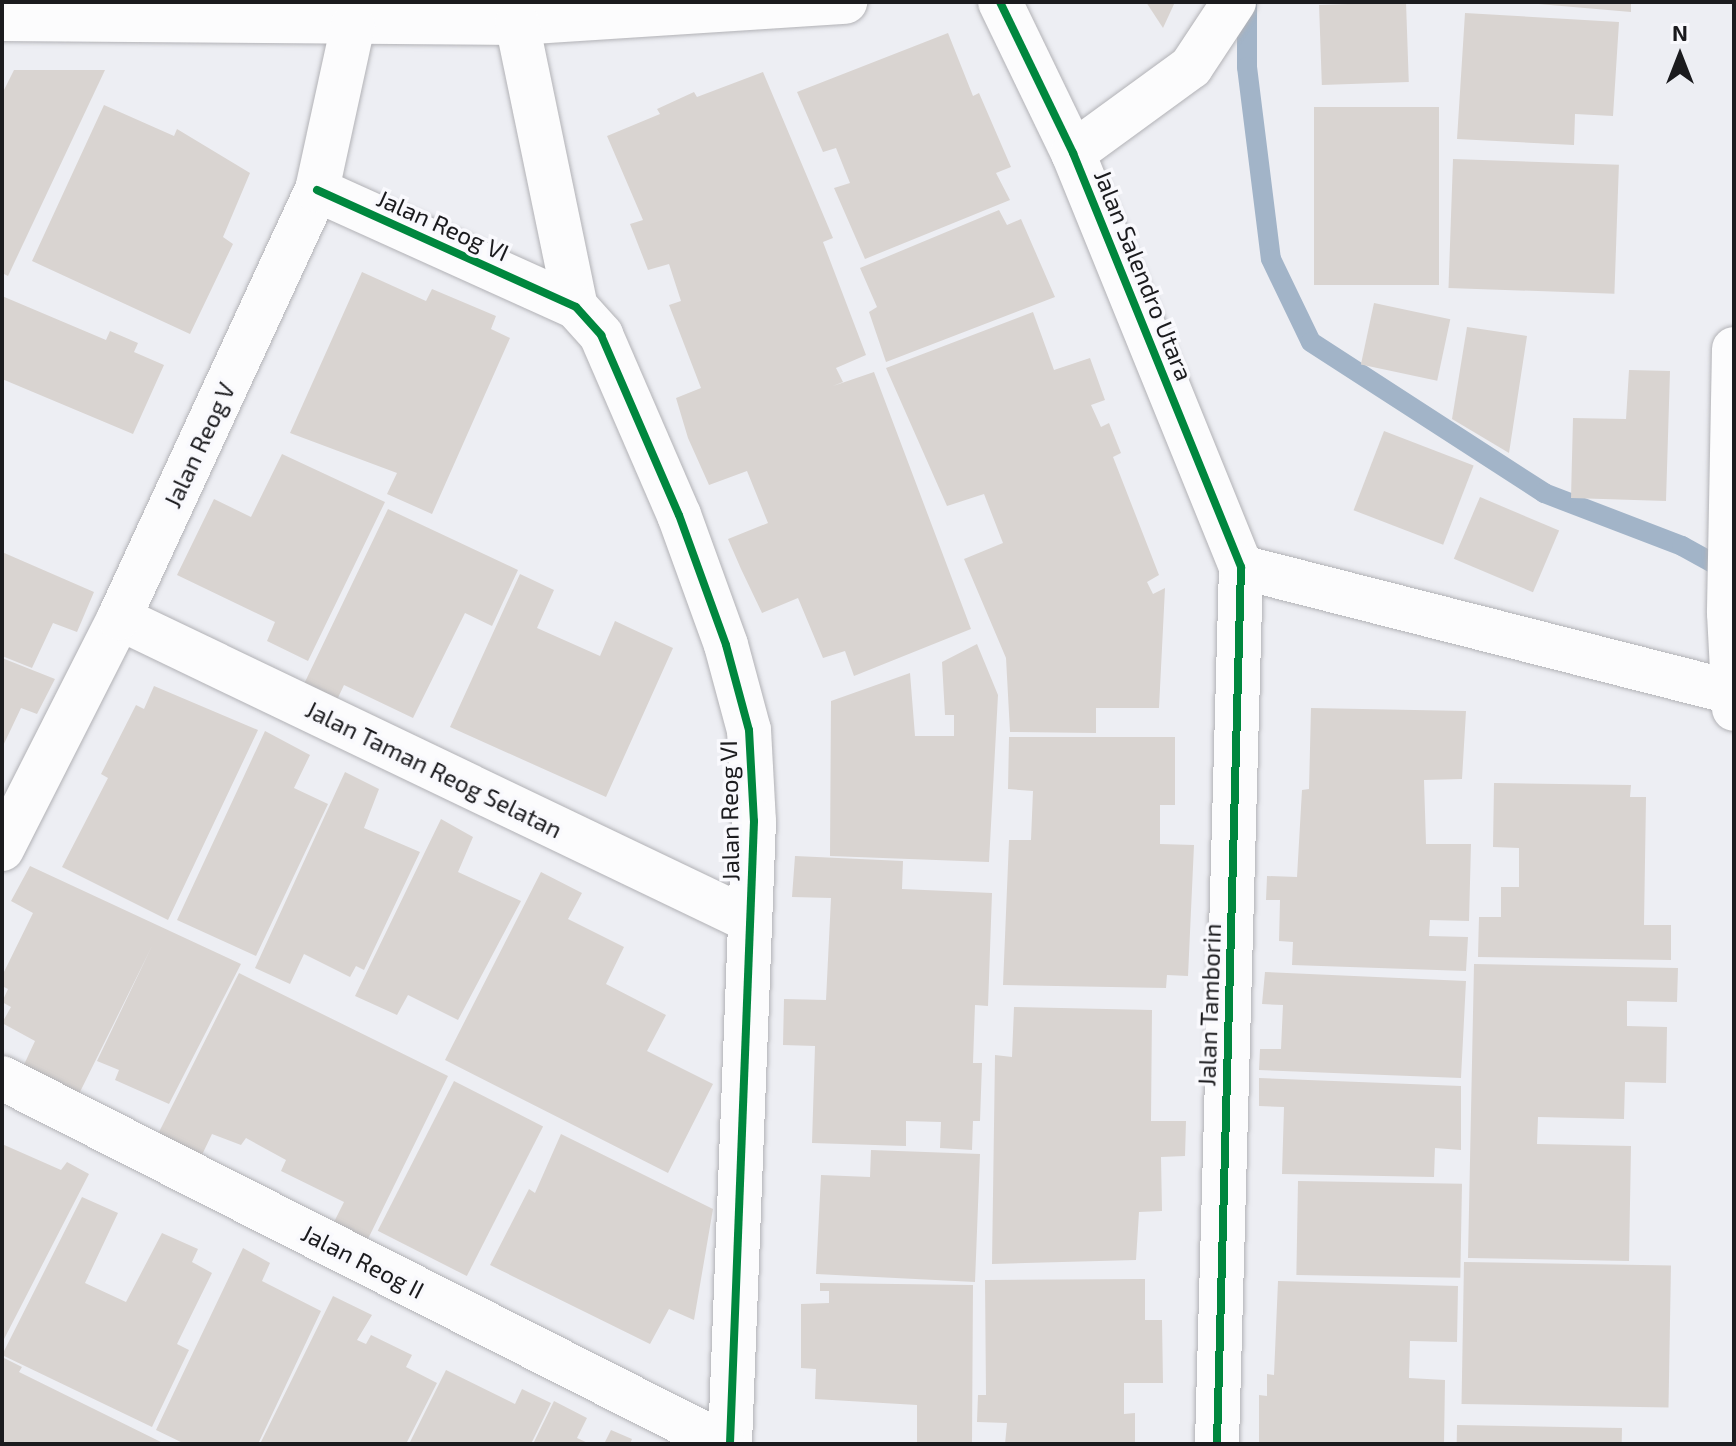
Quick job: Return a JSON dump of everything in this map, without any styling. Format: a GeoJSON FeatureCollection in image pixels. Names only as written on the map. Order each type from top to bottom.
{"type":"FeatureCollection","features":[{"type":"Feature","properties":{"kind":"street"},"geometry":{"type":"LineString","coordinates":[[2,19],[353,25],[517,23],[845,2]]}},
{"type":"Feature","properties":{"kind":"street","name":"Jalan Salendro Utara"},"geometry":{"type":"LineString","coordinates":[[1000,2],[1073,153],[1241,567]]}},
{"type":"Feature","properties":{"kind":"street"},"geometry":{"type":"LineString","coordinates":[[1073,153],[1191,67],[1234,2]]}},
{"type":"Feature","properties":{"kind":"street","name":"Jalan Reog VI"},"geometry":{"type":"LineString","coordinates":[[517,23],[576,307]]}},
{"type":"Feature","properties":{"kind":"street","name":"Jalan Reog V"},"geometry":{"type":"LineString","coordinates":[[2,849],[119,618],[317,190],[353,25]]}},
{"type":"Feature","properties":{"kind":"street","name":"Jalan Reog VI"},"geometry":{"type":"LineString","coordinates":[[317,190],[576,307],[601,335],[619,365],[726,645],[749,730],[754,821],[727,1444]]}},
{"type":"Feature","properties":{"kind":"street"},"geometry":{"type":"LineString","coordinates":[[1241,567],[1733,701],[1729,613],[1734,349]]}},
{"type":"Feature","properties":{"kind":"street","name":"Jalan Tamborin"},"geometry":{"type":"LineString","coordinates":[[1217,1444],[1241,567]]}},
{"type":"Feature","properties":{"kind":"street","name":"Jalan Taman Reog Selatan"},"geometry":{"type":"LineString","coordinates":[[119,618],[749,920]]}},
{"type":"Feature","properties":{"kind":"street","name":"Jalan Reog II"},"geometry":{"type":"LineString","coordinates":[[2,1078],[727,1444]]}},
{"type":"Feature","properties":{"kind":"building"},"geometry":{"type":"Polygon","coordinates":[[[1146,2],[1175,2],[1163,28],[1146,2]]]}},
{"type":"Feature","properties":{"kind":"building"},"geometry":{"type":"Polygon","coordinates":[[[1406,2],[1409,82],[1322,85],[1319,5],[1406,2]]]}},
{"type":"Feature","properties":{"kind":"building"},"geometry":{"type":"Polygon","coordinates":[[[1515,2],[1631,2],[1631,12],[1515,2]]]}},
{"type":"Feature","properties":{"kind":"building"},"geometry":{"type":"Polygon","coordinates":[[[1465,13],[1619,22],[1613,116],[1575,114],[1574,145],[1457,139],[1465,13]]]}},
{"type":"Feature","properties":{"kind":"building"},"geometry":{"type":"Polygon","coordinates":[[[948,33],[973,96],[979,93],[1011,167],[996,173],[1010,200],[865,259],[834,188],[850,183],[836,148],[823,152],[797,92],[948,33]]]}},
{"type":"Feature","properties":{"kind":"building"},"geometry":{"type":"Polygon","coordinates":[[[14,70],[105,70],[8,276],[2,273],[2,94],[14,70]]]}},
{"type":"Feature","properties":{"kind":"building"},"geometry":{"type":"Polygon","coordinates":[[[763,72],[833,238],[823,242],[866,355],[836,368],[843,382],[833,386],[874,372],[971,629],[854,676],[845,651],[823,658],[798,598],[762,613],[741,569],[728,539],[768,523],[747,471],[709,485],[688,438],[676,398],[701,388],[669,305],[681,301],[669,264],[648,270],[630,224],[643,220],[607,136],[660,114],[657,109],[694,92],[697,97],[763,72]]]}},
{"type":"Feature","properties":{"kind":"building"},"geometry":{"type":"Polygon","coordinates":[[[104,105],[174,136],[177,129],[250,173],[223,237],[233,244],[190,334],[32,261],[104,105]]]}},
{"type":"Feature","properties":{"kind":"building"},"geometry":{"type":"Polygon","coordinates":[[[1314,107],[1439,107],[1439,285],[1314,285],[1314,107]]]}},
{"type":"Feature","properties":{"kind":"building"},"geometry":{"type":"Polygon","coordinates":[[[1453,159],[1619,165],[1614,294],[1448,288],[1453,159]]]}},
{"type":"Feature","properties":{"kind":"building"},"geometry":{"type":"Polygon","coordinates":[[[999,210],[1007,225],[1021,219],[1055,297],[886,362],[869,312],[877,307],[860,268],[999,210]]]}},
{"type":"Feature","properties":{"kind":"building"},"geometry":{"type":"Polygon","coordinates":[[[362,272],[426,301],[432,289],[496,316],[491,329],[510,338],[432,514],[387,494],[397,473],[290,433],[362,272]]]}},
{"type":"Feature","properties":{"kind":"building"},"geometry":{"type":"Polygon","coordinates":[[[2,296],[106,340],[110,331],[138,343],[134,352],[164,365],[133,434],[2,379],[2,296]]]}},
{"type":"Feature","properties":{"kind":"building"},"geometry":{"type":"Polygon","coordinates":[[[1374,303],[1450,319],[1437,381],[1361,365],[1374,303]]]}},
{"type":"Feature","properties":{"kind":"building"},"geometry":{"type":"Polygon","coordinates":[[[1033,312],[1054,370],[1090,358],[1105,400],[1091,405],[1101,427],[1109,423],[1121,453],[1113,457],[1159,575],[1147,582],[1153,594],[1165,588],[1159,708],[1096,708],[1096,733],[1010,732],[1006,658],[964,559],[1003,543],[984,494],[947,506],[886,368],[1033,312]]]}},
{"type":"Feature","properties":{"kind":"building"},"geometry":{"type":"Polygon","coordinates":[[[1467,327],[1527,336],[1509,453],[1452,419],[1467,327]]]}},
{"type":"Feature","properties":{"kind":"building"},"geometry":{"type":"Polygon","coordinates":[[[1629,370],[1670,371],[1666,501],[1571,498],[1573,418],[1626,419],[1629,370]]]}},
{"type":"Feature","properties":{"kind":"building"},"geometry":{"type":"Polygon","coordinates":[[[1384,431],[1474,465],[1443,545],[1354,510],[1384,431]]]}},
{"type":"Feature","properties":{"kind":"building"},"geometry":{"type":"Polygon","coordinates":[[[282,454],[385,502],[308,661],[267,641],[275,622],[177,575],[214,499],[251,517],[282,454]]]}},
{"type":"Feature","properties":{"kind":"building"},"geometry":{"type":"Polygon","coordinates":[[[1480,497],[1559,531],[1533,592],[1454,559],[1480,497]]]}},
{"type":"Feature","properties":{"kind":"building"},"geometry":{"type":"Polygon","coordinates":[[[388,509],[518,570],[492,626],[465,613],[413,718],[344,685],[336,702],[303,686],[388,509]]]}},
{"type":"Feature","properties":{"kind":"building"},"geometry":{"type":"Polygon","coordinates":[[[2,552],[94,592],[77,632],[53,623],[32,668],[2,656],[2,552]]]}},
{"type":"Feature","properties":{"kind":"building"},"geometry":{"type":"Polygon","coordinates":[[[520,574],[554,590],[537,628],[600,656],[615,621],[673,648],[606,797],[450,727],[520,574]]]}},
{"type":"Feature","properties":{"kind":"building"},"geometry":{"type":"Polygon","coordinates":[[[977,644],[998,695],[989,862],[830,856],[831,701],[910,673],[915,736],[954,736],[954,715],[945,715],[942,662],[977,644]]]}},
{"type":"Feature","properties":{"kind":"building"},"geometry":{"type":"Polygon","coordinates":[[[2,658],[55,679],[37,714],[21,708],[2,748],[2,658]]]}},
{"type":"Feature","properties":{"kind":"building"},"geometry":{"type":"Polygon","coordinates":[[[154,686],[258,730],[168,920],[62,867],[108,778],[101,774],[136,705],[144,709],[154,686]]]}},
{"type":"Feature","properties":{"kind":"building"},"geometry":{"type":"Polygon","coordinates":[[[1311,708],[1466,711],[1462,779],[1424,780],[1426,844],[1471,844],[1469,921],[1430,920],[1429,936],[1468,937],[1466,971],[1292,965],[1293,942],[1279,941],[1280,900],[1266,900],[1267,876],[1297,877],[1302,790],[1309,789],[1311,708]]]}},
{"type":"Feature","properties":{"kind":"building"},"geometry":{"type":"Polygon","coordinates":[[[265,731],[310,755],[294,788],[328,804],[256,956],[177,920],[265,731]]]}},
{"type":"Feature","properties":{"kind":"building"},"geometry":{"type":"Polygon","coordinates":[[[1009,737],[1175,737],[1175,805],[1160,805],[1160,844],[1194,845],[1188,976],[1167,975],[1166,988],[1003,985],[1009,840],[1031,840],[1033,791],[1008,789],[1009,737]]]}},
{"type":"Feature","properties":{"kind":"building"},"geometry":{"type":"Polygon","coordinates":[[[345,772],[379,789],[364,828],[420,852],[364,970],[356,966],[350,977],[304,954],[290,984],[255,968],[345,772]]]}},
{"type":"Feature","properties":{"kind":"building"},"geometry":{"type":"Polygon","coordinates":[[[1494,783],[1631,785],[1630,797],[1646,797],[1644,925],[1671,925],[1671,960],[1478,957],[1479,917],[1501,917],[1501,887],[1519,887],[1519,848],[1493,847],[1494,783]]]}},
{"type":"Feature","properties":{"kind":"building"},"geometry":{"type":"Polygon","coordinates":[[[441,819],[473,837],[458,872],[521,901],[458,1020],[408,995],[397,1015],[355,996],[441,819]]]}},
{"type":"Feature","properties":{"kind":"building"},"geometry":{"type":"Polygon","coordinates":[[[795,856],[903,861],[902,889],[992,893],[988,1006],[975,1005],[973,1063],[982,1063],[980,1121],[973,1121],[972,1150],[940,1148],[941,1122],[906,1121],[906,1146],[812,1143],[815,1046],[783,1045],[784,999],[826,1000],[831,898],[792,897],[795,856]]]}},
{"type":"Feature","properties":{"kind":"building"},"geometry":{"type":"Polygon","coordinates":[[[30,866],[241,964],[169,1104],[115,1080],[119,1070],[97,1061],[152,946],[78,1096],[21,1071],[35,1041],[2,1023],[11,1007],[2,1002],[8,989],[2,986],[2,976],[33,913],[11,901],[30,866]]]}},
{"type":"Feature","properties":{"kind":"building"},"geometry":{"type":"Polygon","coordinates":[[[541,872],[582,893],[568,919],[624,947],[606,984],[666,1015],[647,1051],[713,1084],[668,1173],[445,1060],[541,872]]]}},
{"type":"Feature","properties":{"kind":"building"},"geometry":{"type":"Polygon","coordinates":[[[1474,964],[1678,968],[1677,1002],[1627,1001],[1627,1026],[1667,1027],[1666,1083],[1625,1082],[1624,1119],[1538,1117],[1537,1144],[1631,1146],[1629,1261],[1468,1258],[1474,964]]]}},
{"type":"Feature","properties":{"kind":"building"},"geometry":{"type":"Polygon","coordinates":[[[1265,972],[1466,981],[1461,1078],[1259,1070],[1260,1049],[1281,1049],[1283,1005],[1262,1004],[1265,972]]]}},
{"type":"Feature","properties":{"kind":"building"},"geometry":{"type":"Polygon","coordinates":[[[239,973],[448,1076],[366,1243],[332,1226],[344,1202],[281,1171],[286,1160],[246,1138],[241,1145],[212,1134],[200,1159],[155,1140],[239,973]]]}},
{"type":"Feature","properties":{"kind":"building"},"geometry":{"type":"Polygon","coordinates":[[[1014,1007],[1152,1010],[1151,1121],[1186,1121],[1185,1156],[1161,1157],[1162,1211],[1139,1212],[1136,1260],[992,1264],[995,1055],[1012,1057],[1014,1007]]]}},
{"type":"Feature","properties":{"kind":"building"},"geometry":{"type":"Polygon","coordinates":[[[1259,1078],[1461,1086],[1461,1150],[1435,1148],[1434,1177],[1282,1174],[1284,1107],[1259,1106],[1259,1078]]]}},
{"type":"Feature","properties":{"kind":"building"},"geometry":{"type":"Polygon","coordinates":[[[454,1081],[543,1126],[467,1276],[378,1231],[454,1081]]]}},
{"type":"Feature","properties":{"kind":"building"},"geometry":{"type":"Polygon","coordinates":[[[561,1134],[713,1209],[694,1320],[669,1309],[650,1344],[490,1265],[529,1189],[535,1193],[561,1134]]]}},
{"type":"Feature","properties":{"kind":"building"},"geometry":{"type":"Polygon","coordinates":[[[2,1144],[61,1170],[67,1162],[89,1174],[2,1343],[2,1144]]]}},
{"type":"Feature","properties":{"kind":"building"},"geometry":{"type":"Polygon","coordinates":[[[871,1150],[980,1154],[975,1282],[816,1274],[821,1175],[870,1177],[871,1150]]]}},
{"type":"Feature","properties":{"kind":"building"},"geometry":{"type":"Polygon","coordinates":[[[1298,1181],[1462,1184],[1460,1278],[1296,1275],[1298,1181]]]}},
{"type":"Feature","properties":{"kind":"building"},"geometry":{"type":"Polygon","coordinates":[[[82,1197],[118,1213],[85,1283],[126,1302],[162,1233],[198,1249],[192,1262],[212,1273],[177,1344],[189,1350],[152,1427],[2,1355],[82,1197]]]}},
{"type":"Feature","properties":{"kind":"building"},"geometry":{"type":"Polygon","coordinates":[[[243,1248],[270,1263],[262,1281],[321,1311],[258,1444],[185,1444],[156,1430],[243,1248]]]}},
{"type":"Feature","properties":{"kind":"building"},"geometry":{"type":"Polygon","coordinates":[[[1464,1262],[1671,1266],[1668,1408],[1462,1404],[1464,1262]]]}},
{"type":"Feature","properties":{"kind":"building"},"geometry":{"type":"Polygon","coordinates":[[[1145,1279],[1145,1320],[1162,1320],[1163,1383],[1124,1383],[1124,1414],[1135,1413],[1135,1444],[1005,1444],[1007,1423],[977,1422],[978,1395],[986,1395],[985,1280],[1145,1279]]]}},
{"type":"Feature","properties":{"kind":"building"},"geometry":{"type":"Polygon","coordinates":[[[1278,1281],[1458,1286],[1457,1342],[1410,1341],[1409,1378],[1445,1380],[1444,1444],[1259,1443],[1259,1395],[1267,1396],[1267,1374],[1274,1375],[1278,1281]]]}},
{"type":"Feature","properties":{"kind":"building"},"geometry":{"type":"Polygon","coordinates":[[[820,1283],[973,1285],[972,1444],[917,1444],[917,1405],[815,1399],[816,1369],[801,1368],[801,1304],[829,1303],[829,1291],[820,1291],[820,1283]]]}},
{"type":"Feature","properties":{"kind":"building"},"geometry":{"type":"Polygon","coordinates":[[[333,1296],[372,1315],[357,1340],[366,1344],[371,1335],[412,1355],[406,1367],[437,1383],[406,1444],[260,1444],[333,1296]]]}},
{"type":"Feature","properties":{"kind":"building"},"geometry":{"type":"Polygon","coordinates":[[[2,1357],[22,1367],[19,1372],[165,1444],[2,1444],[2,1357]]]}},
{"type":"Feature","properties":{"kind":"building"},"geometry":{"type":"Polygon","coordinates":[[[446,1370],[515,1404],[522,1389],[551,1403],[531,1444],[409,1444],[446,1370]]]}},
{"type":"Feature","properties":{"kind":"building"},"geometry":{"type":"Polygon","coordinates":[[[554,1401],[587,1418],[577,1438],[590,1444],[533,1444],[554,1401]]]}},
{"type":"Feature","properties":{"kind":"building"},"geometry":{"type":"Polygon","coordinates":[[[1457,1425],[1622,1428],[1622,1444],[1457,1444],[1457,1425]]]}},
{"type":"Feature","properties":{"kind":"building"},"geometry":{"type":"Polygon","coordinates":[[[611,1430],[632,1439],[630,1444],[604,1444],[611,1430]]]}},
{"type":"Feature","properties":{"kind":"waterway"},"geometry":{"type":"LineString","coordinates":[[1247,2],[1247,67],[1271,259],[1311,342],[1544,493],[1682,546],[1731,573]]}},
{"type":"Feature","properties":{"kind":"cycle path"},"geometry":{"type":"LineString","coordinates":[[1000,2],[1073,153],[1241,567],[1217,1444]]}},
{"type":"Feature","properties":{"kind":"cycle path"},"geometry":{"type":"LineString","coordinates":[[317,190],[576,307],[601,335],[679,515],[726,645],[749,730],[754,821],[730,1444]]}}]}
